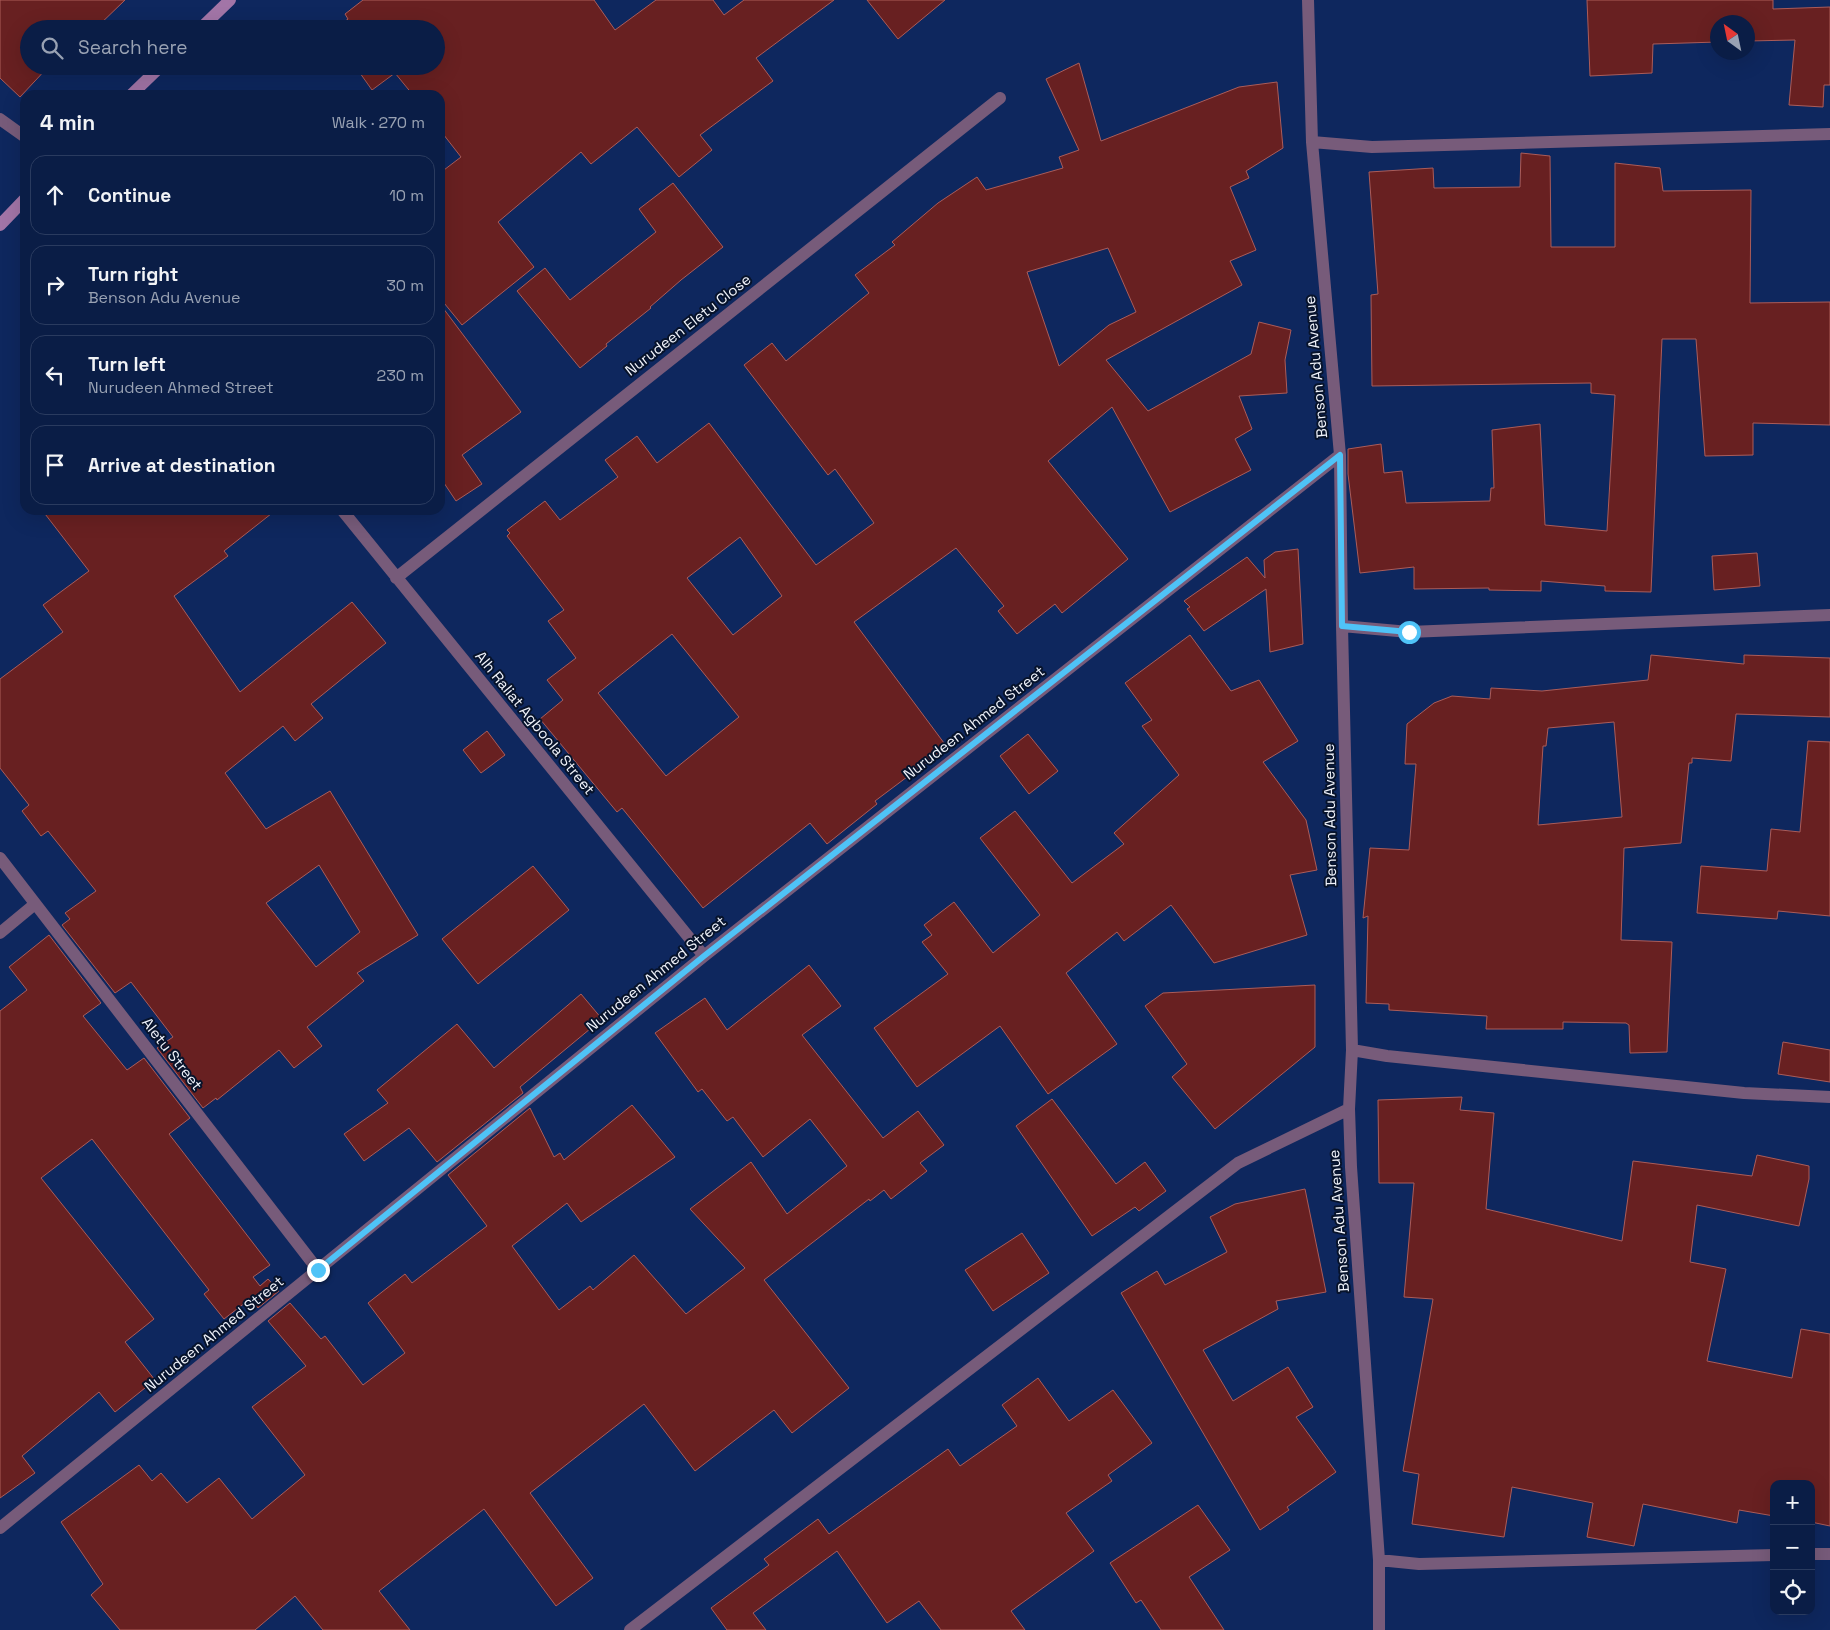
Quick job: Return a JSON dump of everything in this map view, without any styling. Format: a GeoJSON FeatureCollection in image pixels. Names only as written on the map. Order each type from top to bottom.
{"type":"FeatureCollection","features":[{"type":"Feature","properties":{"kind":"street"},"geometry":{"type":"LineString","coordinates":[[209,20],[230,0]]}},
{"type":"Feature","properties":{"kind":"street","name":"Benson Adu Avenue"},"geometry":{"type":"LineString","coordinates":[[1308,0],[1312,142],[1340,455],[1352,1050],[1349,1109],[1351,1167],[1379,1560],[1379,1630]]}},
{"type":"Feature","properties":{"kind":"street"},"geometry":{"type":"LineString","coordinates":[[136,90],[152,75]]}},
{"type":"Feature","properties":{"kind":"street","name":"Nurudeen Eletu Close"},"geometry":{"type":"LineString","coordinates":[[396,578],[1000,98]]}},
{"type":"Feature","properties":{"kind":"street"},"geometry":{"type":"LineString","coordinates":[[0,119],[20,133]]}},
{"type":"Feature","properties":{"kind":"street"},"geometry":{"type":"LineString","coordinates":[[1312,142],[1372,147],[1830,134]]}},
{"type":"Feature","properties":{"kind":"street"},"geometry":{"type":"LineString","coordinates":[[0,225],[20,204]]}},
{"type":"Feature","properties":{"kind":"street","name":"Nurudeen Ahmed Street"},"geometry":{"type":"LineString","coordinates":[[0,1528],[704,956],[1340,455]]}},
{"type":"Feature","properties":{"kind":"street","name":"Alh Raliat Agboola Street"},"geometry":{"type":"LineString","coordinates":[[346,515],[704,956]]}},
{"type":"Feature","properties":{"kind":"street"},"geometry":{"type":"LineString","coordinates":[[1342,626],[1409,632],[1830,614]]}},
{"type":"Feature","properties":{"kind":"street","name":"Aletu Street"},"geometry":{"type":"LineString","coordinates":[[0,858],[318,1270]]}},
{"type":"Feature","properties":{"kind":"street"},"geometry":{"type":"LineString","coordinates":[[0,932],[35,904]]}},
{"type":"Feature","properties":{"kind":"street"},"geometry":{"type":"LineString","coordinates":[[1352,1050],[1387,1056],[1744,1093],[1830,1097]]}},
{"type":"Feature","properties":{"kind":"street"},"geometry":{"type":"LineString","coordinates":[[630,1630],[1238,1163],[1349,1109]]}},
{"type":"Feature","properties":{"kind":"street"},"geometry":{"type":"LineString","coordinates":[[1815,1554],[1830,1554]]}},
{"type":"Feature","properties":{"kind":"street"},"geometry":{"type":"LineString","coordinates":[[1379,1560],[1419,1564],[1770,1555]]}},
{"type":"Feature","properties":{"kind":"building"},"geometry":{"type":"Polygon","coordinates":[[[0,0],[125,0],[104,20],[20,20],[20,75],[41,75],[27,90],[20,90],[20,97],[0,78],[0,0]]]}},
{"type":"Feature","properties":{"kind":"building"},"geometry":{"type":"Polygon","coordinates":[[[363,0],[594,0],[615,30],[656,0],[713,0],[724,15],[744,0],[834,0],[756,58],[773,81],[700,135],[712,150],[679,177],[637,127],[591,164],[581,152],[498,222],[534,267],[462,325],[445,304],[445,169],[461,157],[445,136],[445,90],[409,90],[397,75],[445,75],[445,20],[347,20],[348,19],[345,14],[363,0]]]}},
{"type":"Feature","properties":{"kind":"building"},"geometry":{"type":"Polygon","coordinates":[[[867,0],[945,0],[898,39],[867,0]]]}},
{"type":"Feature","properties":{"kind":"building"},"geometry":{"type":"Polygon","coordinates":[[[1587,0],[1773,0],[1773,9],[1830,7],[1830,85],[1824,85],[1823,107],[1789,105],[1795,40],[1755,41],[1755,15],[1710,15],[1710,42],[1653,44],[1652,73],[1590,76],[1587,0]]]}},
{"type":"Feature","properties":{"kind":"building"},"geometry":{"type":"Polygon","coordinates":[[[1079,63],[1101,141],[1239,87],[1277,82],[1283,148],[1246,171],[1249,178],[1230,187],[1256,250],[1230,261],[1242,285],[1106,360],[1148,411],[1251,354],[1259,322],[1291,330],[1285,360],[1287,393],[1239,396],[1252,429],[1235,439],[1251,470],[1170,512],[1112,407],[1048,461],[1128,559],[1062,613],[1055,604],[1017,634],[998,611],[1004,606],[956,548],[854,622],[947,747],[875,801],[877,804],[827,844],[810,823],[703,908],[622,808],[617,812],[540,719],[563,700],[547,680],[576,658],[548,621],[564,610],[507,536],[510,533],[507,530],[545,501],[560,520],[618,477],[605,460],[637,436],[657,463],[709,423],[816,565],[874,523],[835,469],[828,475],[744,365],[772,343],[786,361],[869,293],[855,275],[895,245],[892,242],[938,203],[977,177],[986,190],[1063,168],[1059,157],[1079,150],[1046,79],[1079,63]],[[1108,248],[1027,272],[1059,366],[1109,325],[1136,312],[1108,248]],[[740,537],[687,578],[733,635],[782,596],[740,537]],[[672,634],[598,693],[666,776],[739,717],[672,634]]]}},
{"type":"Feature","properties":{"kind":"building"},"geometry":{"type":"Polygon","coordinates":[[[361,75],[392,75],[372,90],[361,75]]]}},
{"type":"Feature","properties":{"kind":"building"},"geometry":{"type":"Polygon","coordinates":[[[1521,153],[1550,156],[1551,247],[1615,247],[1615,163],[1660,168],[1663,191],[1751,190],[1750,303],[1830,302],[1830,425],[1753,423],[1753,455],[1705,456],[1696,339],[1662,339],[1651,592],[1605,591],[1605,586],[1541,581],[1541,591],[1489,590],[1489,588],[1414,589],[1414,567],[1360,573],[1348,474],[1348,449],[1381,444],[1384,473],[1402,471],[1406,503],[1490,501],[1491,488],[1494,488],[1492,430],[1540,424],[1545,525],[1607,531],[1615,395],[1591,393],[1591,383],[1372,386],[1371,295],[1378,294],[1369,172],[1433,168],[1434,188],[1520,187],[1521,153]]]}},
{"type":"Feature","properties":{"kind":"building"},"geometry":{"type":"Polygon","coordinates":[[[673,183],[723,247],[681,280],[580,368],[517,291],[545,268],[570,300],[656,232],[639,209],[673,183]]]}},
{"type":"Feature","properties":{"kind":"building"},"geometry":{"type":"Polygon","coordinates":[[[445,311],[521,412],[462,455],[482,484],[456,501],[445,484],[445,311]]]}},
{"type":"Feature","properties":{"kind":"building"},"geometry":{"type":"Polygon","coordinates":[[[46,515],[270,515],[224,551],[228,556],[174,596],[240,692],[352,602],[386,643],[311,704],[323,718],[295,741],[283,726],[225,773],[266,829],[330,791],[418,935],[357,973],[364,981],[307,1027],[322,1046],[294,1068],[279,1050],[217,1100],[216,1098],[203,1108],[157,1048],[173,1037],[131,982],[115,993],[62,925],[70,919],[65,913],[96,891],[48,831],[41,836],[22,811],[29,805],[0,768],[0,679],[63,632],[43,605],[89,571],[46,515]],[[319,865],[266,903],[316,967],[360,932],[319,865]]]}},
{"type":"Feature","properties":{"kind":"building"},"geometry":{"type":"Polygon","coordinates":[[[1298,549],[1303,644],[1270,652],[1266,589],[1204,631],[1187,609],[1190,607],[1184,601],[1247,557],[1265,578],[1264,560],[1275,552],[1298,549]]]}},
{"type":"Feature","properties":{"kind":"building"},"geometry":{"type":"Polygon","coordinates":[[[1757,553],[1760,586],[1714,590],[1712,556],[1757,553]]]}},
{"type":"Feature","properties":{"kind":"building"},"geometry":{"type":"Polygon","coordinates":[[[1190,635],[1231,691],[1259,680],[1298,741],[1263,762],[1306,820],[1317,870],[1290,875],[1307,935],[1214,963],[1171,905],[1124,941],[1117,932],[1066,973],[1117,1044],[1048,1094],[1000,1026],[917,1087],[874,1028],[948,974],[922,942],[932,935],[924,925],[954,902],[993,953],[1040,915],[980,838],[1015,811],[1072,883],[1124,844],[1114,833],[1179,775],[1142,726],[1152,720],[1125,683],[1190,635]]]}},
{"type":"Feature","properties":{"kind":"building"},"geometry":{"type":"Polygon","coordinates":[[[1651,655],[1744,664],[1744,655],[1830,658],[1830,717],[1736,714],[1731,761],[1692,758],[1692,763],[1689,763],[1681,843],[1624,848],[1621,940],[1672,942],[1667,1052],[1630,1053],[1629,1025],[1626,1023],[1563,1022],[1563,1029],[1486,1029],[1487,1016],[1389,1010],[1389,1004],[1366,1003],[1368,916],[1363,918],[1370,848],[1409,850],[1416,764],[1405,764],[1407,724],[1434,703],[1452,696],[1490,699],[1491,688],[1542,691],[1648,680],[1651,655]],[[1614,722],[1548,728],[1546,746],[1543,746],[1538,825],[1622,817],[1614,722]]]}},
{"type":"Feature","properties":{"kind":"building"},"geometry":{"type":"Polygon","coordinates":[[[487,731],[505,755],[481,773],[463,750],[487,731]]]}},
{"type":"Feature","properties":{"kind":"building"},"geometry":{"type":"Polygon","coordinates":[[[1028,734],[1058,771],[1029,794],[1000,756],[1028,734]]]}},
{"type":"Feature","properties":{"kind":"building"},"geometry":{"type":"Polygon","coordinates":[[[1808,741],[1830,742],[1830,916],[1778,911],[1777,919],[1697,913],[1701,866],[1767,871],[1771,829],[1800,832],[1808,741]]]}},
{"type":"Feature","properties":{"kind":"building"},"geometry":{"type":"Polygon","coordinates":[[[533,866],[569,910],[478,984],[442,939],[533,866]]]}},
{"type":"Feature","properties":{"kind":"building"},"geometry":{"type":"Polygon","coordinates":[[[49,935],[101,1003],[83,1016],[127,1070],[144,1058],[190,1118],[169,1134],[270,1265],[253,1277],[260,1286],[268,1279],[279,1291],[258,1308],[250,1299],[224,1319],[204,1294],[209,1290],[92,1139],[41,1178],[154,1319],[125,1342],[155,1380],[115,1412],[99,1392],[22,1456],[35,1473],[0,1498],[0,1011],[27,990],[9,967],[49,935]]]}},
{"type":"Feature","properties":{"kind":"building"},"geometry":{"type":"Polygon","coordinates":[[[809,965],[841,1006],[802,1035],[883,1138],[918,1111],[944,1145],[920,1163],[927,1171],[891,1199],[884,1190],[870,1201],[869,1199],[764,1280],[849,1388],[792,1433],[774,1410],[695,1471],[644,1404],[530,1493],[593,1578],[556,1606],[484,1509],[379,1591],[410,1630],[323,1630],[295,1596],[255,1630],[120,1630],[91,1595],[103,1584],[61,1522],[139,1465],[152,1481],[161,1473],[187,1503],[219,1478],[252,1519],[305,1475],[252,1407],[306,1366],[268,1321],[290,1303],[321,1339],[325,1336],[363,1385],[405,1353],[368,1303],[405,1274],[412,1283],[487,1226],[448,1175],[530,1108],[554,1157],[560,1153],[564,1160],[632,1105],[675,1157],[581,1222],[567,1203],[512,1246],[559,1310],[590,1286],[593,1290],[634,1255],[686,1314],[745,1268],[690,1209],[751,1162],[787,1214],[847,1166],[810,1119],[763,1157],[733,1117],[727,1121],[702,1089],[698,1092],[655,1033],[705,998],[727,1030],[809,965]]]}},
{"type":"Feature","properties":{"kind":"building"},"geometry":{"type":"Polygon","coordinates":[[[1315,985],[1315,1047],[1215,1129],[1172,1077],[1187,1064],[1145,1006],[1163,993],[1315,985]]]}},
{"type":"Feature","properties":{"kind":"building"},"geometry":{"type":"Polygon","coordinates":[[[581,994],[602,1019],[520,1087],[523,1093],[437,1162],[409,1128],[364,1161],[344,1134],[388,1103],[377,1090],[457,1024],[494,1068],[581,994]]]}},
{"type":"Feature","properties":{"kind":"building"},"geometry":{"type":"Polygon","coordinates":[[[1783,1042],[1830,1050],[1830,1082],[1778,1074],[1783,1042]]]}},
{"type":"Feature","properties":{"kind":"building"},"geometry":{"type":"Polygon","coordinates":[[[1462,1097],[1460,1110],[1494,1113],[1486,1209],[1622,1241],[1633,1161],[1752,1176],[1757,1155],[1809,1166],[1809,1179],[1799,1226],[1697,1205],[1690,1262],[1726,1269],[1707,1361],[1792,1378],[1801,1329],[1830,1334],[1830,1526],[1815,1523],[1815,1480],[1770,1480],[1770,1515],[1739,1510],[1737,1523],[1643,1504],[1634,1546],[1587,1537],[1593,1503],[1512,1487],[1504,1537],[1412,1524],[1419,1474],[1403,1471],[1433,1299],[1404,1297],[1414,1183],[1379,1183],[1378,1100],[1462,1097]]]}},
{"type":"Feature","properties":{"kind":"building"},"geometry":{"type":"Polygon","coordinates":[[[1052,1099],[1116,1184],[1145,1162],[1166,1191],[1139,1211],[1135,1207],[1092,1236],[1016,1126],[1052,1099]]]}},
{"type":"Feature","properties":{"kind":"building"},"geometry":{"type":"Polygon","coordinates":[[[1305,1189],[1326,1292],[1276,1301],[1278,1309],[1203,1350],[1233,1401],[1288,1367],[1313,1407],[1296,1417],[1336,1472],[1287,1507],[1289,1510],[1260,1530],[1121,1293],[1157,1271],[1165,1285],[1227,1252],[1210,1217],[1235,1204],[1305,1189]]]}},
{"type":"Feature","properties":{"kind":"building"},"geometry":{"type":"Polygon","coordinates":[[[1022,1233],[1049,1273],[993,1311],[965,1270],[1022,1233]]]}},
{"type":"Feature","properties":{"kind":"building"},"geometry":{"type":"Polygon","coordinates":[[[1038,1378],[1069,1421],[1113,1390],[1152,1443],[1108,1475],[1112,1481],[1066,1513],[1094,1551],[1011,1611],[1025,1630],[941,1630],[919,1601],[887,1623],[837,1551],[753,1613],[766,1630],[727,1630],[711,1608],[769,1565],[764,1559],[818,1519],[829,1534],[948,1449],[960,1466],[1017,1426],[1002,1405],[1038,1378]]]}},
{"type":"Feature","properties":{"kind":"building"},"geometry":{"type":"Polygon","coordinates":[[[1198,1505],[1230,1550],[1189,1577],[1224,1630],[1161,1630],[1141,1600],[1136,1603],[1110,1563],[1198,1505]]]}},
{"type":"Feature","properties":{"kind":"route"},"geometry":{"type":"LineString","coordinates":[[318,1270],[704,956],[1340,455],[1342,626],[1409,632]]}}]}
